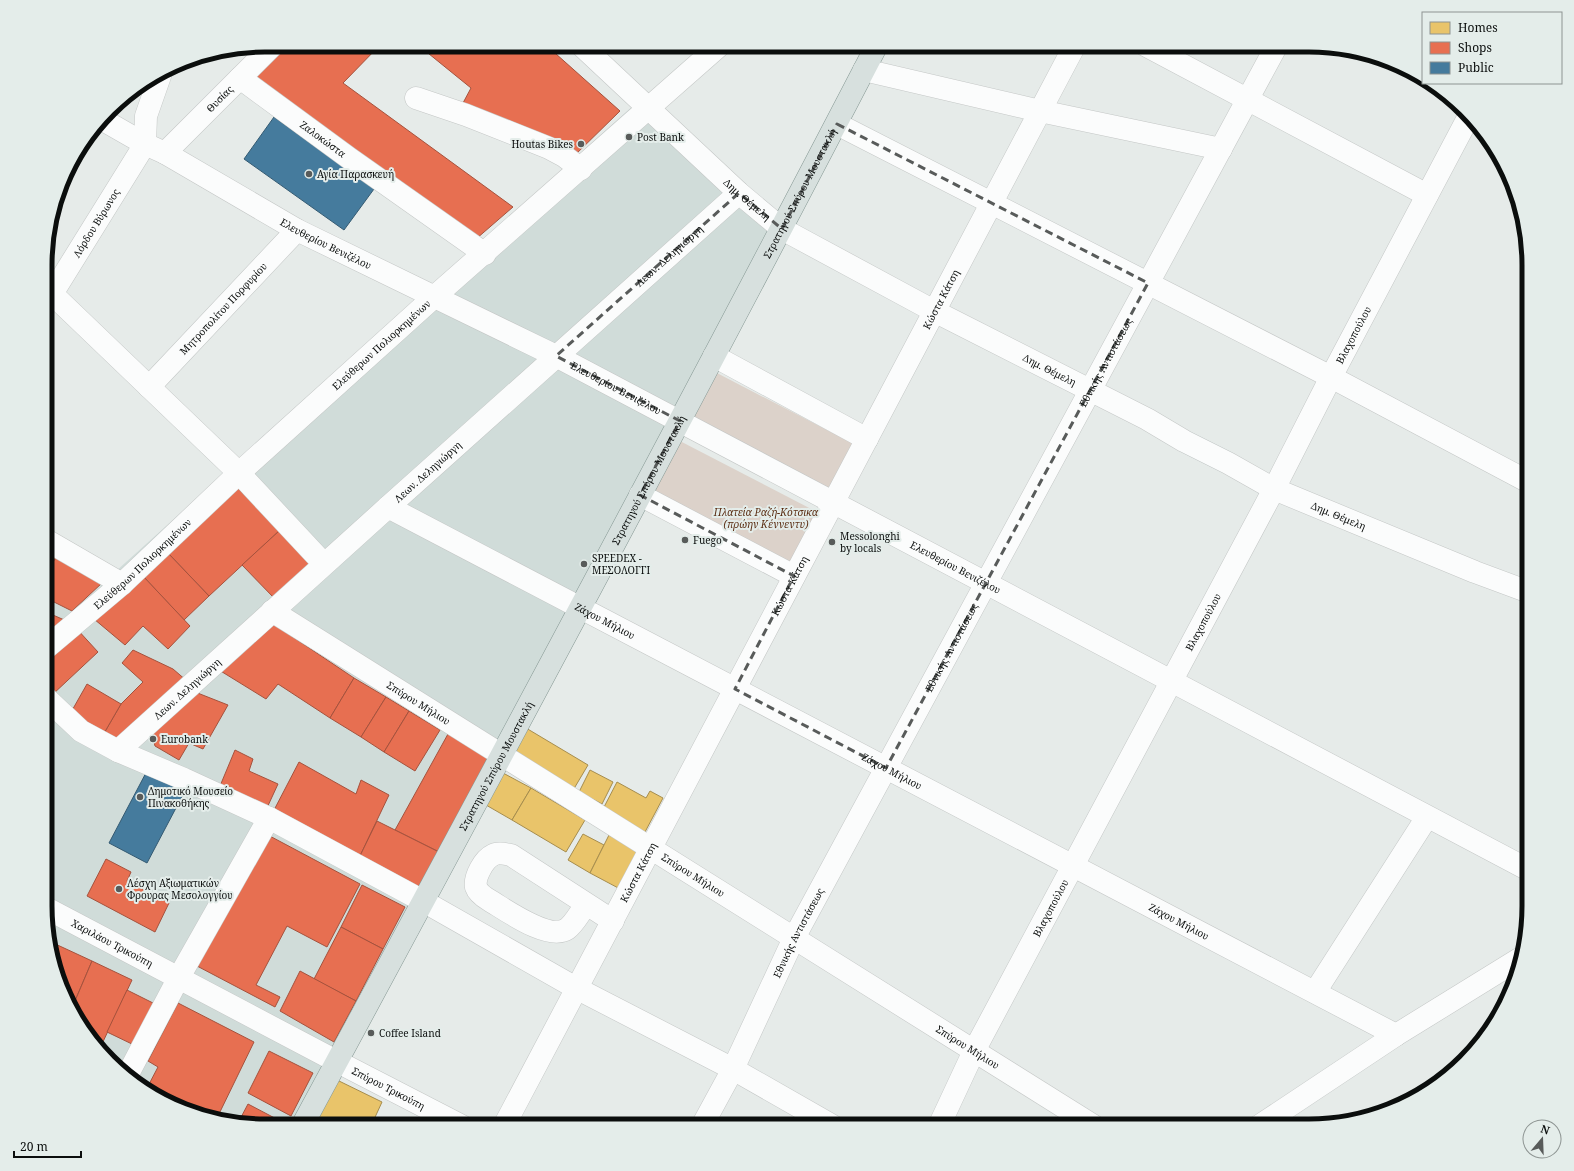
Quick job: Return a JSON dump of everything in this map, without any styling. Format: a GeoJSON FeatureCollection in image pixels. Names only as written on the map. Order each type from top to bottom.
{"type":"FeatureCollection","features":[{"type":"Feature","properties":{"kind":"main road","name":"Στρατηγού Σπύρου Μουστακλή"},"geometry":{"type":"LineString","coordinates":[[306,1119],[502,756],[782,229],[873,52]]}},
{"type":"Feature","properties":{"kind":"street","name":"Θυσίας"},"geometry":{"type":"LineString","coordinates":[[165,153],[266,52]]}},
{"type":"Feature","properties":{"kind":"street","name":"Δημ. Θέμελη"},"geometry":{"type":"LineString","coordinates":[[589,52],[739,193],[782,229],[934,311],[1091,390],[1274,489],[1522,589]]}},
{"type":"Feature","properties":{"kind":"street","name":"Ελεύθερων Πολιορκημένων"},"geometry":{"type":"LineString","coordinates":[[52,643],[122,584],[239,473],[434,297],[650,109],[712,52]]}},
{"type":"Feature","properties":{"kind":"street","name":"Κώστα Κάτση"},"geometry":{"type":"LineString","coordinates":[[508,1119],[1071,52]]}},
{"type":"Feature","properties":{"kind":"street"},"geometry":{"type":"LineString","coordinates":[[1158,52],[1427,196]]}},
{"type":"Feature","properties":{"kind":"street","name":"Εθνικής Αντιστάσεως"},"geometry":{"type":"LineString","coordinates":[[706,1119],[733,1069],[794,938],[1273,52]]}},
{"type":"Feature","properties":{"kind":"street"},"geometry":{"type":"LineString","coordinates":[[864,70],[1040,111],[1221,149]]}},
{"type":"Feature","properties":{"kind":"street","name":"Ζαλοκώστα"},"geometry":{"type":"LineString","coordinates":[[240,78],[349,158],[485,254]]}},
{"type":"Feature","properties":{"kind":"street"},"geometry":{"type":"LineString","coordinates":[[145,144],[146,116],[158,82]]}},
{"type":"Feature","properties":{"kind":"street"},"geometry":{"type":"LineString","coordinates":[[416,98],[466,115],[549,148],[564,156],[581,169]]}},
{"type":"Feature","properties":{"kind":"street","name":"Βλαχοπούλου"},"geometry":{"type":"LineString","coordinates":[[942,1119],[974,1051],[1172,682],[1466,122]]}},
{"type":"Feature","properties":{"kind":"street","name":"Ελευθερίου Βενιζέλου"},"geometry":{"type":"LineString","coordinates":[[107,123],[145,144],[165,153],[297,230],[556,356],[1522,867]]}},
{"type":"Feature","properties":{"kind":"street"},"geometry":{"type":"LineString","coordinates":[[837,124],[992,202],[1331,377],[1522,478]]}},
{"type":"Feature","properties":{"kind":"street","name":"Λόρδου Βύρωνος"},"geometry":{"type":"LineString","coordinates":[[52,289],[145,144]]}},
{"type":"Feature","properties":{"kind":"street","name":"Λεων. Δεληγιώργη"},"geometry":{"type":"LineString","coordinates":[[118,751],[324,564],[739,193]]}},
{"type":"Feature","properties":{"kind":"street","name":"Μητροπολίτου Πορφυρίου"},"geometry":{"type":"LineString","coordinates":[[149,387],[297,230]]}},
{"type":"Feature","properties":{"kind":"street"},"geometry":{"type":"LineString","coordinates":[[52,299],[149,387],[239,473],[324,564]]}},
{"type":"Feature","properties":{"kind":"street"},"geometry":{"type":"LineString","coordinates":[[714,356],[867,439]]}},
{"type":"Feature","properties":{"kind":"street"},"geometry":{"type":"LineString","coordinates":[[640,495],[794,576]]}},
{"type":"Feature","properties":{"kind":"street","name":"Ζάχου Μήλιου"},"geometry":{"type":"LineString","coordinates":[[388,507],[1396,1035]]}},
{"type":"Feature","properties":{"kind":"street"},"geometry":{"type":"LineString","coordinates":[[52,543],[122,584]]}},
{"type":"Feature","properties":{"kind":"street","name":"Σπύρου Μήλιου"},"geometry":{"type":"LineString","coordinates":[[272,611],[1083,1119]]}},
{"type":"Feature","properties":{"kind":"street"},"geometry":{"type":"LineString","coordinates":[[52,704],[81,731],[118,751],[269,818],[423,901],[576,988],[733,1069],[821,1119]]}},
{"type":"Feature","properties":{"kind":"street"},"geometry":{"type":"LineString","coordinates":[[1315,992],[1427,816]]}},
{"type":"Feature","properties":{"kind":"street"},"geometry":{"type":"LineString","coordinates":[[130,1070],[178,979],[269,818]]}},
{"type":"Feature","properties":{"kind":"street"},"geometry":{"type":"LineString","coordinates":[[586,905],[567,928],[558,932],[551,932],[539,929],[481,895],[476,888],[476,883],[486,860],[493,855],[503,853],[511,855],[586,905],[613,921]]}},
{"type":"Feature","properties":{"kind":"street","name":"Χαριλάου Τρικούπη"},"geometry":{"type":"LineString","coordinates":[[52,911],[336,1062]]}},
{"type":"Feature","properties":{"kind":"street"},"geometry":{"type":"LineString","coordinates":[[1270,1119],[1396,1035],[1515,962]]}},
{"type":"Feature","properties":{"kind":"street","name":"Σπύρου Τρικούπη"},"geometry":{"type":"LineString","coordinates":[[336,1062],[448,1119]]}},
{"type":"Feature","properties":{"kind":"highlighted area"},"geometry":{"type":"Polygon","coordinates":[[[837,124],[1148,283],[886,768],[735,689],[794,576],[640,495],[680,421],[556,356],[739,193],[782,229],[837,124]]]}},
{"type":"Feature","properties":{"kind":"shaded area"},"geometry":{"type":"Polygon","coordinates":[[[645,95],[792,226],[312,1119],[251,1119],[224,1115],[197,1108],[171,1097],[135,1075],[96,1036],[74,1000],[63,974],[56,947],[52,920],[52,536],[115,572],[645,95]]]}},
{"type":"Feature","properties":{"kind":"green space","name":"Πλατεία Ραζή-Κότσικα (πρώην Κέννεντυ)"},"geometry":{"type":"Polygon","coordinates":[[[715,372],[854,444],[831,489],[691,416],[715,372]]]}},
{"type":"Feature","properties":{"kind":"green space","name":"Πλατεία Ραζή-Κότσικα (πρώην Κέννεντυ)"},"geometry":{"type":"Polygon","coordinates":[[[678,440],[817,512],[790,563],[652,490],[678,440]]]}},
{"type":"Feature","properties":{"kind":"building: Homes"},"geometry":{"type":"Polygon","coordinates":[[[526,728],[588,765],[572,792],[510,754],[526,728]]]}},
{"type":"Feature","properties":{"kind":"building: Homes"},"geometry":{"type":"Polygon","coordinates":[[[590,770],[613,782],[602,804],[579,792],[590,770]]]}},
{"type":"Feature","properties":{"kind":"building: Homes"},"geometry":{"type":"Polygon","coordinates":[[[503,773],[531,788],[512,820],[486,805],[503,773]]]}},
{"type":"Feature","properties":{"kind":"building: Homes"},"geometry":{"type":"Polygon","coordinates":[[[617,782],[646,798],[650,791],[663,798],[645,832],[603,809],[617,782]]]}},
{"type":"Feature","properties":{"kind":"building: Homes"},"geometry":{"type":"Polygon","coordinates":[[[531,788],[585,820],[566,852],[512,820],[531,788]]]}},
{"type":"Feature","properties":{"kind":"building: Homes"},"geometry":{"type":"Polygon","coordinates":[[[583,834],[604,845],[590,873],[568,860],[583,834]]]}},
{"type":"Feature","properties":{"kind":"building: Homes"},"geometry":{"type":"Polygon","coordinates":[[[609,835],[641,852],[622,890],[590,873],[609,835]]]}},
{"type":"Feature","properties":{"kind":"building: Homes"},"geometry":{"type":"Polygon","coordinates":[[[337,1080],[382,1102],[374,1119],[318,1119],[337,1080]]]}},
{"type":"Feature","properties":{"kind":"building: Shops"},"geometry":{"type":"Polygon","coordinates":[[[281,52],[373,52],[343,83],[513,207],[476,239],[253,79],[281,52]]]}},
{"type":"Feature","properties":{"kind":"building: Shops"},"geometry":{"type":"Polygon","coordinates":[[[427,52],[554,52],[620,111],[573,157],[463,103],[471,88],[427,52]]]}},
{"type":"Feature","properties":{"kind":"building: Shops"},"geometry":{"type":"Polygon","coordinates":[[[236,486],[279,531],[209,596],[167,552],[236,486]]]}},
{"type":"Feature","properties":{"kind":"building: Shops"},"geometry":{"type":"Polygon","coordinates":[[[279,531],[312,564],[274,598],[242,565],[279,531]]]}},
{"type":"Feature","properties":{"kind":"building: Shops"},"geometry":{"type":"Polygon","coordinates":[[[167,552],[209,596],[184,620],[142,575],[167,552]]]}},
{"type":"Feature","properties":{"kind":"building: Shops"},"geometry":{"type":"Polygon","coordinates":[[[52,556],[56,558],[52,563],[52,556]]]}},
{"type":"Feature","properties":{"kind":"building: Shops"},"geometry":{"type":"Polygon","coordinates":[[[56,558],[102,583],[72,611],[52,601],[52,563],[56,558]]]}},
{"type":"Feature","properties":{"kind":"building: Shops"},"geometry":{"type":"Polygon","coordinates":[[[142,575],[190,626],[168,649],[143,626],[125,645],[94,619],[142,575]]]}},
{"type":"Feature","properties":{"kind":"building: Shops"},"geometry":{"type":"Polygon","coordinates":[[[52,615],[69,622],[52,636],[52,615]]]}},
{"type":"Feature","properties":{"kind":"building: Shops"},"geometry":{"type":"Polygon","coordinates":[[[272,623],[354,678],[330,718],[278,684],[266,699],[219,670],[272,623]]]}},
{"type":"Feature","properties":{"kind":"building: Shops"},"geometry":{"type":"Polygon","coordinates":[[[76,628],[98,652],[52,695],[52,650],[76,628]]]}},
{"type":"Feature","properties":{"kind":"building: Shops"},"geometry":{"type":"Polygon","coordinates":[[[133,650],[173,669],[187,681],[120,744],[103,735],[121,704],[143,682],[122,663],[133,650]]]}},
{"type":"Feature","properties":{"kind":"building: Shops"},"geometry":{"type":"Polygon","coordinates":[[[354,678],[386,697],[361,737],[330,718],[354,678]]]}},
{"type":"Feature","properties":{"kind":"building: Shops"},"geometry":{"type":"Polygon","coordinates":[[[87,684],[121,704],[103,735],[70,714],[87,684]]]}},
{"type":"Feature","properties":{"kind":"building: Shops"},"geometry":{"type":"Polygon","coordinates":[[[195,692],[228,705],[203,749],[189,743],[179,760],[155,746],[151,731],[195,692]]]}},
{"type":"Feature","properties":{"kind":"building: Shops"},"geometry":{"type":"Polygon","coordinates":[[[386,697],[409,711],[384,752],[361,737],[386,697]]]}},
{"type":"Feature","properties":{"kind":"building: Shops"},"geometry":{"type":"Polygon","coordinates":[[[409,711],[440,730],[415,771],[384,752],[409,711]]]}},
{"type":"Feature","properties":{"kind":"building: Shops"},"geometry":{"type":"Polygon","coordinates":[[[448,734],[491,759],[439,852],[395,830],[448,734]]]}},
{"type":"Feature","properties":{"kind":"building: Shops"},"geometry":{"type":"Polygon","coordinates":[[[235,750],[253,759],[249,771],[278,784],[266,810],[220,786],[235,750]]]}},
{"type":"Feature","properties":{"kind":"building: Shops"},"geometry":{"type":"Polygon","coordinates":[[[299,762],[356,794],[361,780],[389,795],[358,860],[273,812],[299,762]]]}},
{"type":"Feature","properties":{"kind":"building: Shops"},"geometry":{"type":"Polygon","coordinates":[[[377,821],[439,852],[417,891],[358,860],[377,821]]]}},
{"type":"Feature","properties":{"kind":"building: Shops"},"geometry":{"type":"Polygon","coordinates":[[[266,834],[360,884],[327,947],[287,926],[256,985],[280,997],[275,1007],[197,966],[266,834]]]}},
{"type":"Feature","properties":{"kind":"building: Shops"},"geometry":{"type":"Polygon","coordinates":[[[106,859],[131,872],[127,881],[169,903],[155,932],[87,896],[106,859]]]}},
{"type":"Feature","properties":{"kind":"building: Shops"},"geometry":{"type":"Polygon","coordinates":[[[362,885],[405,907],[383,949],[341,927],[362,885]]]}},
{"type":"Feature","properties":{"kind":"building: Shops"},"geometry":{"type":"Polygon","coordinates":[[[341,927],[383,949],[356,1001],[314,979],[341,927]]]}},
{"type":"Feature","properties":{"kind":"building: Shops"},"geometry":{"type":"Polygon","coordinates":[[[56,944],[92,961],[75,1001],[63,974],[56,944]]]}},
{"type":"Feature","properties":{"kind":"building: Shops"},"geometry":{"type":"Polygon","coordinates":[[[92,961],[132,980],[102,1043],[88,1024],[75,1001],[92,961]]]}},
{"type":"Feature","properties":{"kind":"building: Shops"},"geometry":{"type":"Polygon","coordinates":[[[300,971],[356,1001],[334,1042],[280,1011],[300,971]]]}},
{"type":"Feature","properties":{"kind":"building: Shops"},"geometry":{"type":"Polygon","coordinates":[[[127,990],[153,1003],[134,1045],[107,1032],[127,990]]]}},
{"type":"Feature","properties":{"kind":"building: Shops"},"geometry":{"type":"Polygon","coordinates":[[[178,1003],[254,1042],[219,1114],[184,1103],[149,1084],[158,1067],[148,1061],[178,1003]]]}},
{"type":"Feature","properties":{"kind":"building: Shops"},"geometry":{"type":"Polygon","coordinates":[[[269,1051],[313,1073],[291,1116],[248,1093],[269,1051]]]}},
{"type":"Feature","properties":{"kind":"building: Shops"},"geometry":{"type":"Polygon","coordinates":[[[248,1104],[277,1119],[251,1119],[241,1117],[248,1104]]]}},
{"type":"Feature","properties":{"kind":"building: Public","name":"Αγία Παρασκευή"},"geometry":{"type":"Polygon","coordinates":[[[274,117],[374,189],[344,230],[244,159],[274,117]]]}},
{"type":"Feature","properties":{"kind":"building: Public"},"geometry":{"type":"Polygon","coordinates":[[[148,769],[186,789],[147,863],[109,843],[148,769]]]}},
{"type":"Feature","properties":{"kind":"place","name":"Post Bank"},"geometry":{"type":"Point","coordinates":[629,137]}},
{"type":"Feature","properties":{"kind":"place","name":"Houtas Bikes"},"geometry":{"type":"Point","coordinates":[581,144]}},
{"type":"Feature","properties":{"kind":"place","name":"Αγία Παρασκευή"},"geometry":{"type":"Point","coordinates":[309,174]}},
{"type":"Feature","properties":{"kind":"place","name":"Fuego"},"geometry":{"type":"Point","coordinates":[685,540]}},
{"type":"Feature","properties":{"kind":"place","name":"Messolonghi by locals"},"geometry":{"type":"Point","coordinates":[832,542]}},
{"type":"Feature","properties":{"kind":"place","name":"SPEEDEX - ΜΕΣΟΛΟΓΓΙ"},"geometry":{"type":"Point","coordinates":[584,564]}},
{"type":"Feature","properties":{"kind":"place","name":"Eurobank"},"geometry":{"type":"Point","coordinates":[153,739]}},
{"type":"Feature","properties":{"kind":"place","name":"Δημοτικό Μουσείο Πινακοθήκης"},"geometry":{"type":"Point","coordinates":[140,797]}},
{"type":"Feature","properties":{"kind":"place","name":"Λέσχη Αξιωματικών Φρουρας Μεσολογγίου"},"geometry":{"type":"Point","coordinates":[119,889]}},
{"type":"Feature","properties":{"kind":"place","name":"Coffee Island"},"geometry":{"type":"Point","coordinates":[371,1033]}}]}
